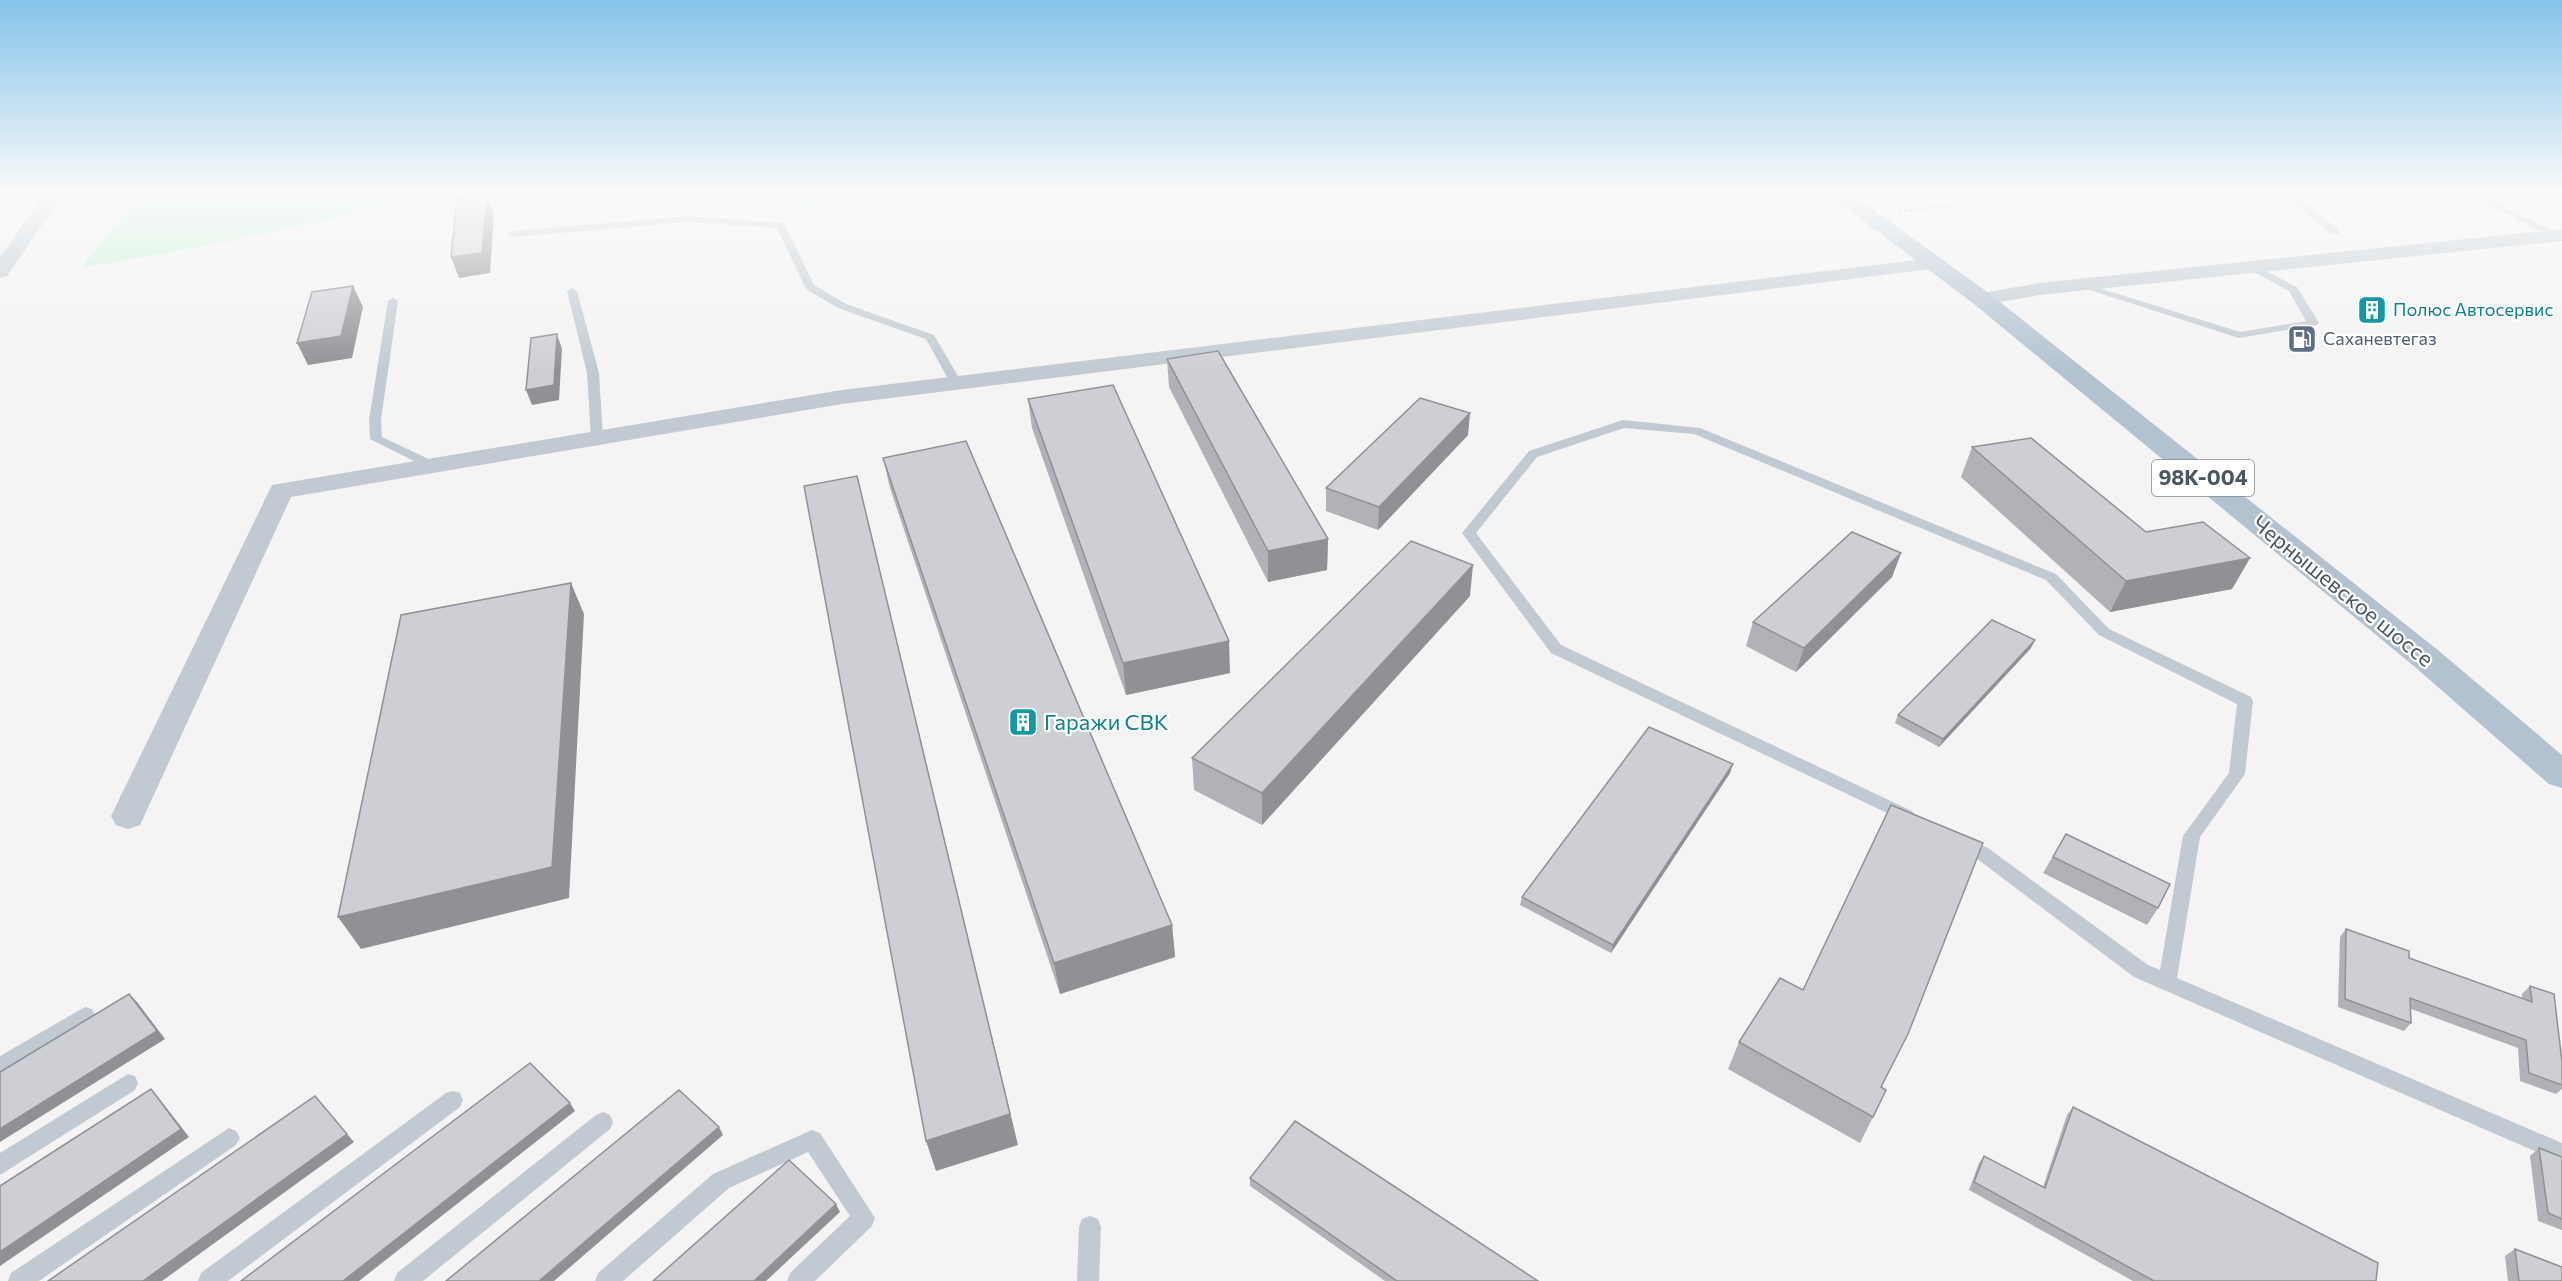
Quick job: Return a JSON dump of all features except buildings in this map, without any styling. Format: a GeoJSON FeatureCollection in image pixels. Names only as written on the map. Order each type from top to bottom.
{"type":"FeatureCollection","features":[{"type":"Feature","properties":{"kind":"main road","name":"Чернышевское шоссе"},"geometry":{"type":"LineString","coordinates":[[1916,252],[1982,299],[2427,659],[2562,775]]}},
{"type":"Feature","properties":{"kind":"street"},"geometry":{"type":"LineString","coordinates":[[0,272],[14,252]]}},
{"type":"Feature","properties":{"kind":"street"},"geometry":{"type":"LineString","coordinates":[[1982,299],[2079,285],[2398,252]]}},
{"type":"Feature","properties":{"kind":"street"},"geometry":{"type":"LineString","coordinates":[[128,816],[281,491],[842,397],[1932,264]]}},
{"type":"Feature","properties":{"kind":"lane"},"geometry":{"type":"LineString","coordinates":[[794,252],[810,287],[842,306],[930,337],[956,383]]}},
{"type":"Feature","properties":{"kind":"lane"},"geometry":{"type":"LineString","coordinates":[[2079,285],[2239,335],[2313,322],[2293,289],[2252,267]]}},
{"type":"Feature","properties":{"kind":"lane"},"geometry":{"type":"LineString","coordinates":[[572,291],[592,373],[597,438]]}},
{"type":"Feature","properties":{"kind":"lane"},"geometry":{"type":"LineString","coordinates":[[393,301],[375,420],[376,439],[432,466]]}},
{"type":"Feature","properties":{"kind":"lane"},"geometry":{"type":"LineString","coordinates":[[1921,823],[1556,649],[1469,534],[1533,454],[1623,424],[1696,431],[2050,577],[2103,632],[2245,701],[2237,774],[2192,836],[2167,983]]}},
{"type":"Feature","properties":{"kind":"lane"},"geometry":{"type":"LineString","coordinates":[[1952,838],[1982,853],[2141,971],[2562,1153]]}},
{"type":"Feature","properties":{"kind":"lane"},"geometry":{"type":"LineString","coordinates":[[0,1066],[85,1015]]}},
{"type":"Feature","properties":{"kind":"lane"},"geometry":{"type":"LineString","coordinates":[[0,1165],[128,1083]]}},
{"type":"Feature","properties":{"kind":"lane"},"geometry":{"type":"LineString","coordinates":[[209,1281],[453,1100]]}},
{"type":"Feature","properties":{"kind":"lane"},"geometry":{"type":"LineString","coordinates":[[405,1281],[603,1122]]}},
{"type":"Feature","properties":{"kind":"lane"},"geometry":{"type":"LineString","coordinates":[[19,1281],[230,1137]]}},
{"type":"Feature","properties":{"kind":"lane"},"geometry":{"type":"LineString","coordinates":[[606,1281],[721,1181],[812,1140],[864,1218],[798,1281]]}},
{"type":"Feature","properties":{"kind":"lane"},"geometry":{"type":"LineString","coordinates":[[1088,1281],[1090,1227]]}},
{"type":"Feature","properties":{"kind":"green space"},"geometry":{"type":"Polygon","coordinates":[[[94,252],[172,252],[81,268],[94,252]]]}},
{"type":"Feature","properties":{"kind":"place","name":"Полюс Автосервис"},"geometry":{"type":"Point","coordinates":[2372,310]}},
{"type":"Feature","properties":{"kind":"place","name":"Саханевтегаз"},"geometry":{"type":"Point","coordinates":[2302,339]}},
{"type":"Feature","properties":{"kind":"place","name":"Гаражи СВК"},"geometry":{"type":"Point","coordinates":[1023,722]}}]}
